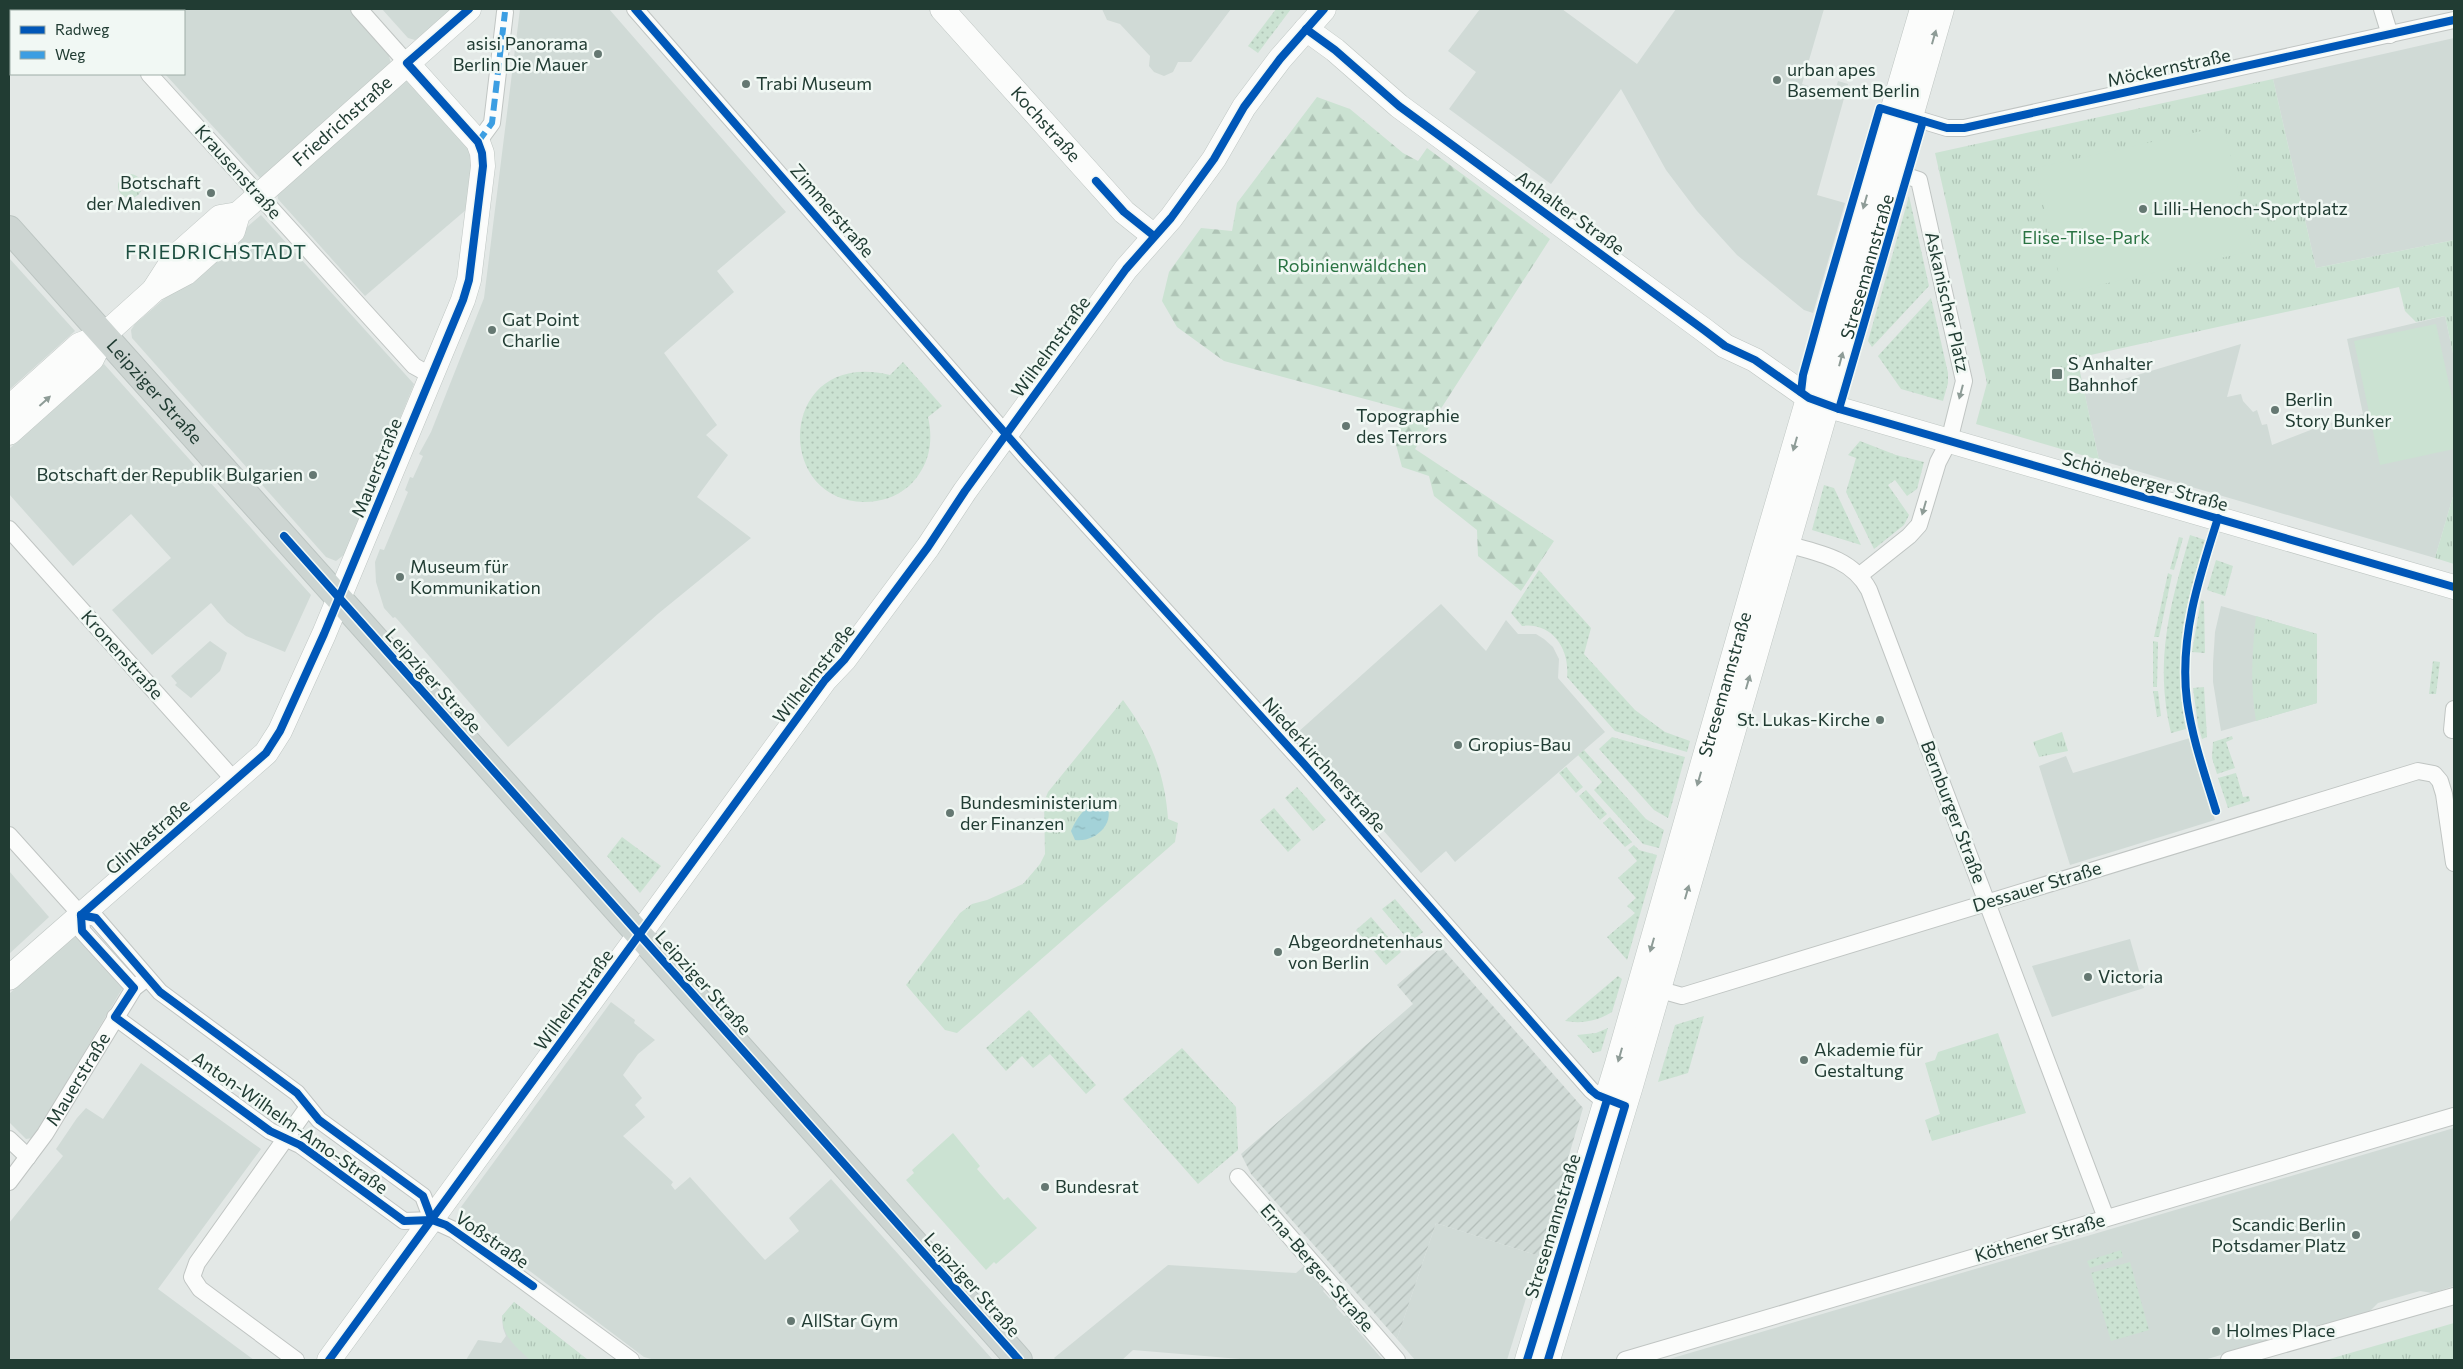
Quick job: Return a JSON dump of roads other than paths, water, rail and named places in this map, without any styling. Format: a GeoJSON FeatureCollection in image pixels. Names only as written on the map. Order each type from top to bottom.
{"type":"FeatureCollection","features":[{"type":"Feature","properties":{"kind":"main road","name":"Friedrichstraße"},"geometry":{"type":"LineString","coordinates":[[9,408],[79,345],[104,335],[154,290],[186,272],[233,231],[238,214],[469,9]]}},
{"type":"Feature","properties":{"kind":"main road","name":"Kochstraße"},"geometry":{"type":"LineString","coordinates":[[942,9],[1124,212],[1154,236]]}},
{"type":"Feature","properties":{"kind":"main road","name":"Wilhelmstraße"},"geometry":{"type":"LineString","coordinates":[[330,1360],[825,680],[844,660],[923,555],[952,514],[965,491],[1126,269],[1214,159],[1244,107],[1292,42],[1324,9]]}},
{"type":"Feature","properties":{"kind":"main road","name":"Stresemannstraße"},"geometry":{"type":"LineString","coordinates":[[1901,115],[1922,9]]}},
{"type":"Feature","properties":{"kind":"main road","name":"Stresemannstraße"},"geometry":{"type":"LineString","coordinates":[[1527,1360],[1554,1307],[1650,987],[1901,115],[1942,9]]}},
{"type":"Feature","properties":{"kind":"main road","name":"Anhalter Straße"},"geometry":{"type":"LineString","coordinates":[[1306,29],[1335,50],[1400,106],[1718,340],[1755,360],[1818,402]]}},
{"type":"Feature","properties":{"kind":"main road"},"geometry":{"type":"LineString","coordinates":[[407,63],[478,142]]}},
{"type":"Feature","properties":{"kind":"main road","name":"Mauerstraße"},"geometry":{"type":"LineString","coordinates":[[234,781],[263,755],[277,737],[339,598],[432,376],[469,280],[483,166],[482,153],[478,142]]}},
{"type":"Feature","properties":{"kind":"main road","name":"Leipziger Straße"},"geometry":{"type":"LineString","coordinates":[[9,229],[1019,1360]]}},
{"type":"Feature","properties":{"kind":"main road","name":"Friedrichstraße"},"geometry":{"type":"LineString","coordinates":[[9,433],[92,359],[104,335]]}},
{"type":"Feature","properties":{"kind":"main road","name":"Schöneberger Straße"},"geometry":{"type":"LineString","coordinates":[[1818,402],[2454,587]]}},
{"type":"Feature","properties":{"kind":"main road","name":"Glinkastraße"},"geometry":{"type":"LineString","coordinates":[[9,978],[234,781]]}},
{"type":"Feature","properties":{"kind":"main road","name":"Stresemannstraße"},"geometry":{"type":"LineString","coordinates":[[1548,1360],[1554,1307]]}},
{"type":"Feature","properties":{"kind":"street"},"geometry":{"type":"LineString","coordinates":[[359,9],[407,63]]}},
{"type":"Feature","properties":{"kind":"street","name":"Zimmerstraße"},"geometry":{"type":"LineString","coordinates":[[635,9],[1006,434]]}},
{"type":"Feature","properties":{"kind":"street"},"geometry":{"type":"LineString","coordinates":[[2382,9],[2390,35]]}},
{"type":"Feature","properties":{"kind":"street"},"geometry":{"type":"LineString","coordinates":[[478,142],[492,123],[505,12]]}},
{"type":"Feature","properties":{"kind":"street","name":"Möckernstraße"},"geometry":{"type":"LineString","coordinates":[[1901,115],[1947,128],[1964,128],[2454,20]]}},
{"type":"Feature","properties":{"kind":"street","name":"Krausenstraße"},"geometry":{"type":"LineString","coordinates":[[150,75],[414,366],[432,376]]}},
{"type":"Feature","properties":{"kind":"street","name":"Askanischer Platz"},"geometry":{"type":"LineString","coordinates":[[1860,575],[1916,529],[1938,462],[1949,441],[1964,381],[1919,180],[1885,169]]}},
{"type":"Feature","properties":{"kind":"street","name":"Niederkirchnerstraße"},"geometry":{"type":"LineString","coordinates":[[1006,434],[1406,878],[1592,1090],[1616,1103]]}},
{"type":"Feature","properties":{"kind":"street","name":"Kronenstraße"},"geometry":{"type":"LineString","coordinates":[[9,529],[234,781]]}},
{"type":"Feature","properties":{"kind":"street"},"geometry":{"type":"LineString","coordinates":[[1778,542],[1839,561],[1860,575]]}},
{"type":"Feature","properties":{"kind":"street","name":"Bernburger Straße"},"geometry":{"type":"LineString","coordinates":[[1860,575],[1869,590],[2106,1218]]}},
{"type":"Feature","properties":{"kind":"street"},"geometry":{"type":"LineString","coordinates":[[2452,730],[2454,709]]}},
{"type":"Feature","properties":{"kind":"street","name":"Dessauer Straße"},"geometry":{"type":"LineString","coordinates":[[1650,987],[1682,996],[2410,773],[2426,772],[2434,774],[2444,794],[2454,863]]}},
{"type":"Feature","properties":{"kind":"street","name":"Anton-Wilhelm-Amo-Straße"},"geometry":{"type":"LineString","coordinates":[[9,835],[80,915],[82,931],[134,988]]}},
{"type":"Feature","properties":{"kind":"street","name":"Anton-Wilhelm-Amo-Straße"},"geometry":{"type":"LineString","coordinates":[[80,915],[96,918],[160,992],[297,1093],[319,1120],[423,1196],[432,1220],[404,1221],[300,1145],[270,1131],[114,1017]]}},
{"type":"Feature","properties":{"kind":"street","name":"Mauerstraße"},"geometry":{"type":"LineString","coordinates":[[9,1182],[45,1134],[114,1017],[134,988],[147,978]]}},
{"type":"Feature","properties":{"kind":"street","name":"Anton-Wilhelm-Amo-Straße"},"geometry":{"type":"LineString","coordinates":[[296,1360],[200,1289],[192,1277],[197,1262],[287,1139],[308,1107]]}},
{"type":"Feature","properties":{"kind":"street","name":"Köthener Straße"},"geometry":{"type":"LineString","coordinates":[[1625,1360],[2454,1116]]}},
{"type":"Feature","properties":{"kind":"street"},"geometry":{"type":"LineString","coordinates":[[9,1139],[28,1157]]}},
{"type":"Feature","properties":{"kind":"street","name":"Erna-Berger-Straße"},"geometry":{"type":"LineString","coordinates":[[1238,1177],[1397,1360]]}},
{"type":"Feature","properties":{"kind":"street","name":"Voßstraße"},"geometry":{"type":"LineString","coordinates":[[432,1220],[446,1225],[464,1236],[631,1360]]}},
{"type":"Feature","properties":{"kind":"street"},"geometry":{"type":"LineString","coordinates":[[2229,1360],[2454,1296]]}},
{"type":"Feature","properties":{"kind":"water"},"geometry":{"type":"Polygon","coordinates":[[[1095,801],[1105,802],[1109,817],[1106,824],[1097,835],[1083,840],[1075,840],[1071,831],[1073,826],[1081,814],[1095,801]]]}},
{"type":"Feature","properties":{"kind":"place","name":"asisi Panorama Berlin Die Mauer"},"geometry":{"type":"Point","coordinates":[598,54]}},
{"type":"Feature","properties":{"kind":"place","name":"urban apes Basement Berlin"},"geometry":{"type":"Point","coordinates":[1777,80]}},
{"type":"Feature","properties":{"kind":"place","name":"Trabi Museum"},"geometry":{"type":"Point","coordinates":[746,84]}},
{"type":"Feature","properties":{"kind":"place","name":"Botschaft der Malediven"},"geometry":{"type":"Point","coordinates":[211,193]}},
{"type":"Feature","properties":{"kind":"place","name":"Lilli-Henoch-Sportplatz"},"geometry":{"type":"Point","coordinates":[2143,209]}},
{"type":"Feature","properties":{"kind":"place","name":"Gat Point Charlie"},"geometry":{"type":"Point","coordinates":[492,330]}},
{"type":"Feature","properties":{"kind":"place","name":"S Anhalter Bahnhof"},"geometry":{"type":"Point","coordinates":[2057,374]}},
{"type":"Feature","properties":{"kind":"place","name":"Berlin Story Bunker"},"geometry":{"type":"Point","coordinates":[2275,410]}},
{"type":"Feature","properties":{"kind":"place","name":"Topographie des Terrors"},"geometry":{"type":"Point","coordinates":[1346,426]}},
{"type":"Feature","properties":{"kind":"place","name":"Botschaft der Republik Bulgarien"},"geometry":{"type":"Point","coordinates":[313,475]}},
{"type":"Feature","properties":{"kind":"place","name":"Museum für Kommunikation"},"geometry":{"type":"Point","coordinates":[400,577]}},
{"type":"Feature","properties":{"kind":"place","name":"St. Lukas-Kirche"},"geometry":{"type":"Point","coordinates":[1880,720]}},
{"type":"Feature","properties":{"kind":"place","name":"Gropius-Bau"},"geometry":{"type":"Point","coordinates":[1458,745]}},
{"type":"Feature","properties":{"kind":"place","name":"Bundesministerium der Finanzen"},"geometry":{"type":"Point","coordinates":[950,813]}},
{"type":"Feature","properties":{"kind":"place","name":"Abgeordnetenhaus von Berlin"},"geometry":{"type":"Point","coordinates":[1278,952]}},
{"type":"Feature","properties":{"kind":"place","name":"Victoria"},"geometry":{"type":"Point","coordinates":[2088,977]}},
{"type":"Feature","properties":{"kind":"place","name":"Akademie für Gestaltung"},"geometry":{"type":"Point","coordinates":[1804,1060]}},
{"type":"Feature","properties":{"kind":"place","name":"Bundesrat"},"geometry":{"type":"Point","coordinates":[1045,1187]}},
{"type":"Feature","properties":{"kind":"place","name":"Scandic Berlin Potsdamer Platz"},"geometry":{"type":"Point","coordinates":[2356,1235]}},
{"type":"Feature","properties":{"kind":"place","name":"AllStar Gym"},"geometry":{"type":"Point","coordinates":[791,1321]}},
{"type":"Feature","properties":{"kind":"place","name":"Holmes Place"},"geometry":{"type":"Point","coordinates":[2216,1331]}},
{"type":"Feature","properties":{"kind":"district","name":"FRIEDRICHSTADT"},"geometry":{"type":"Point","coordinates":[216,252]}},
{"type":"Feature","properties":{"kind":"park label","name":"Elise-Tilse-Park"},"geometry":{"type":"Point","coordinates":[2086,238]}},
{"type":"Feature","properties":{"kind":"park label","name":"Robinienwäldchen"},"geometry":{"type":"Point","coordinates":[1352,266]}}]}
